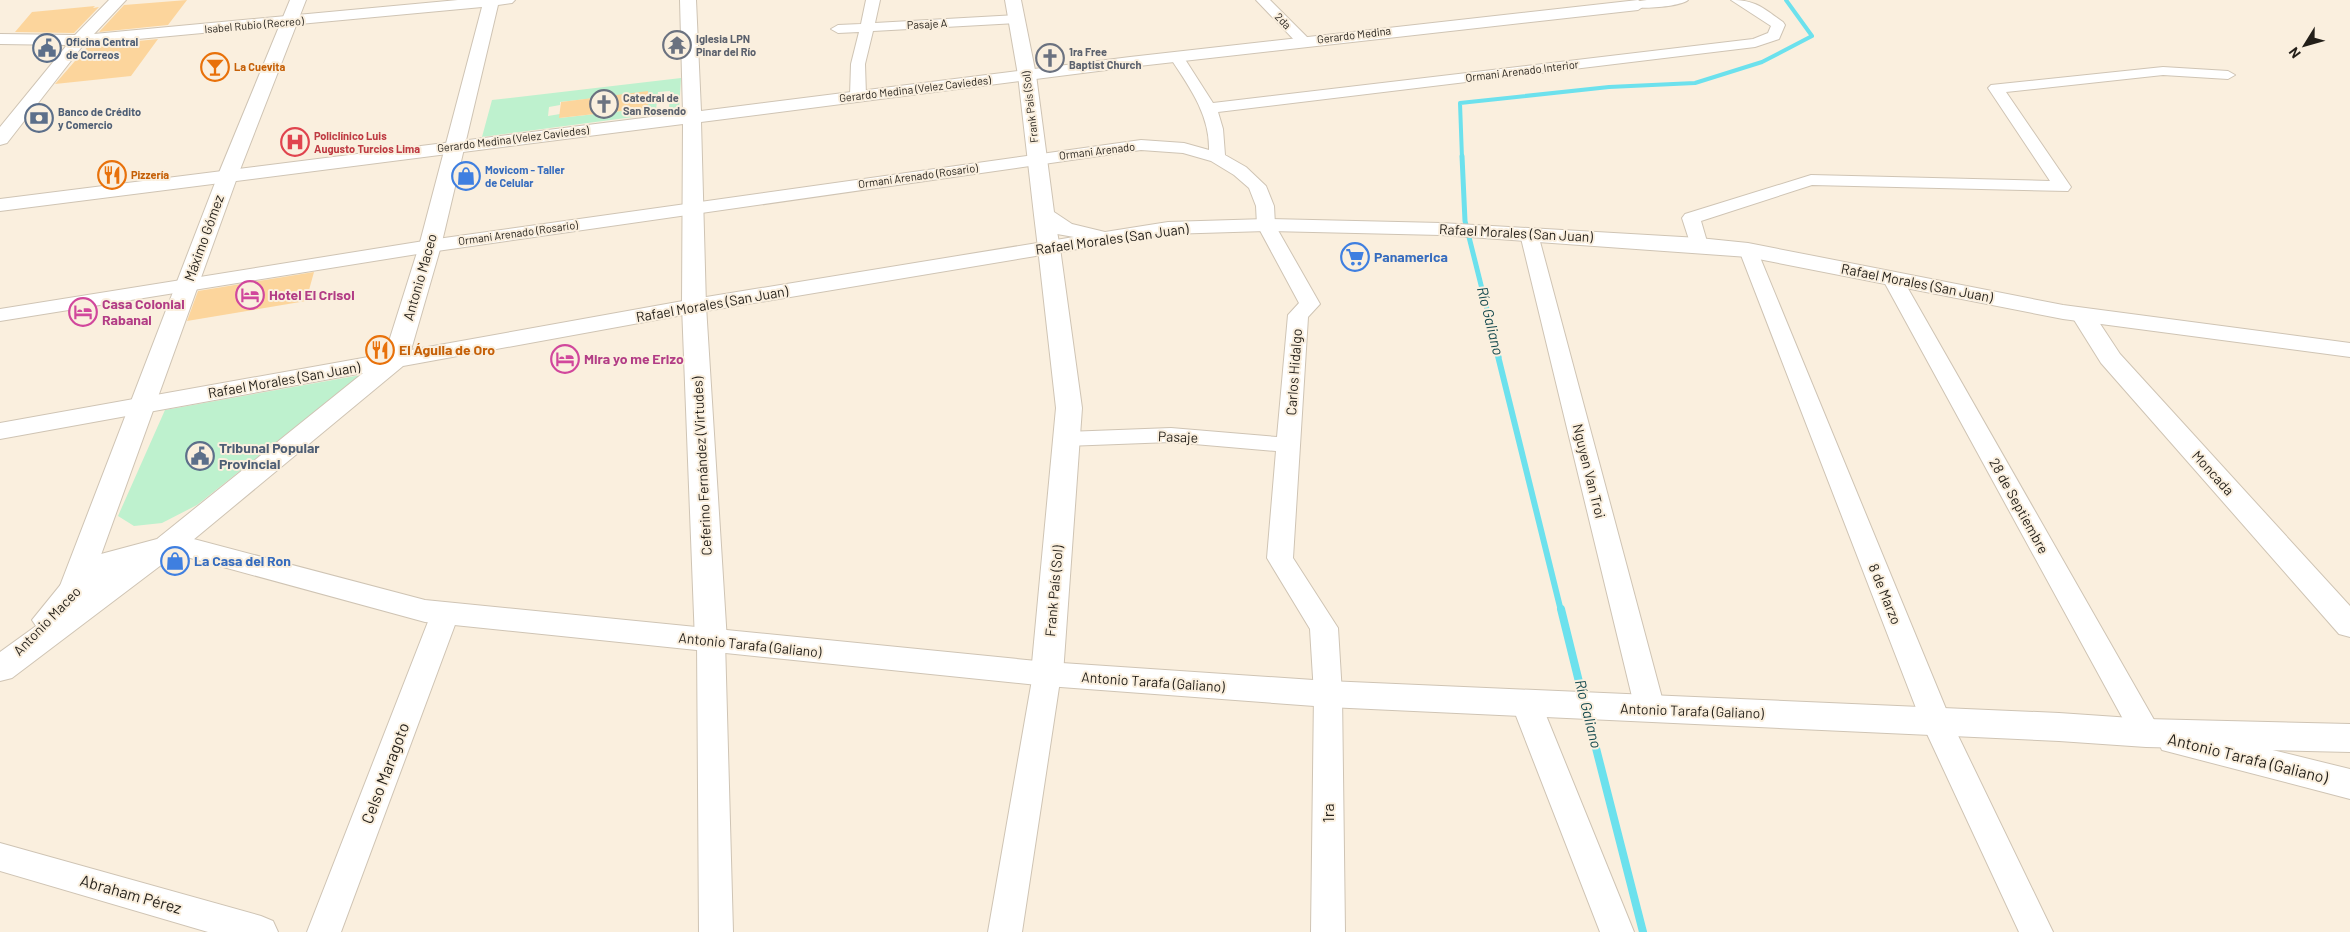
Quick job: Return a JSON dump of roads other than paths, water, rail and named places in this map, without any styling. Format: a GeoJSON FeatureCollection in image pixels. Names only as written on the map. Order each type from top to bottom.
{"type":"FeatureCollection","features":[{"type":"Feature","properties":{"kind":"main road"},"geometry":{"type":"LineString","coordinates":[[79,40],[84,26],[105,0]]}},
{"type":"Feature","properties":{"kind":"main road"},"geometry":{"type":"LineString","coordinates":[[0,139],[79,40],[118,0]]}},
{"type":"Feature","properties":{"kind":"main road","name":"Máximo Gómez"},"geometry":{"type":"LineString","coordinates":[[73,591],[228,174],[298,0]]}},
{"type":"Feature","properties":{"kind":"main road","name":"Ceferino Fernández (Virtudes)"},"geometry":{"type":"LineString","coordinates":[[688,0],[692,116],[694,306],[711,641]]}},
{"type":"Feature","properties":{"kind":"main road","name":"Frank País (Sol)"},"geometry":{"type":"LineString","coordinates":[[1014,0],[1027,74],[1036,159],[1069,408],[1047,674]]}},
{"type":"Feature","properties":{"kind":"main road","name":"Isabel Rubio (Recreo)"},"geometry":{"type":"LineString","coordinates":[[0,39],[79,40],[497,1]]}},
{"type":"Feature","properties":{"kind":"main road","name":"Antonio Maceo"},"geometry":{"type":"LineString","coordinates":[[2,667],[171,543],[396,359],[430,246],[454,147],[497,1]]}},
{"type":"Feature","properties":{"kind":"main road","name":"Gerardo Medina"},"geometry":{"type":"LineString","coordinates":[[1027,74],[1634,2]]}},
{"type":"Feature","properties":{"kind":"main road","name":"Gerardo Medina (Velez Caviedes)"},"geometry":{"type":"LineString","coordinates":[[0,205],[228,174],[1027,74]]}},
{"type":"Feature","properties":{"kind":"main road"},"geometry":{"type":"LineString","coordinates":[[1044,214],[1065,229],[1071,231],[1084,234],[1121,236]]}},
{"type":"Feature","properties":{"kind":"main road","name":"Rafael Morales (San Juan)"},"geometry":{"type":"LineString","coordinates":[[0,431],[694,306],[1168,228],[1266,225],[1441,229],[1698,245],[1748,250],[2083,315],[2350,350]]}},
{"type":"Feature","properties":{"kind":"main road","name":"Moncada"},"geometry":{"type":"LineString","coordinates":[[2083,315],[2110,358],[2350,626]]}},
{"type":"Feature","properties":{"kind":"main road","name":"Antonio Maceo"},"geometry":{"type":"LineString","coordinates":[[2,667],[73,591],[112,561],[171,543]]}},
{"type":"Feature","properties":{"kind":"main road","name":"Antonio Tarafa (Galiano)"},"geometry":{"type":"LineString","coordinates":[[171,543],[425,611],[445,614],[1047,674],[1328,694],[1936,721],[2146,733],[2350,738]]}},
{"type":"Feature","properties":{"kind":"main road","name":"Antonio Tarafa (Galiano)"},"geometry":{"type":"LineString","coordinates":[[2146,733],[2350,784]]}},
{"type":"Feature","properties":{"kind":"main road"},"geometry":{"type":"LineString","coordinates":[[2281,736],[2275,749],[2296,769]]}},
{"type":"Feature","properties":{"kind":"street"},"geometry":{"type":"LineString","coordinates":[[858,96],[858,64],[873,0]]}},
{"type":"Feature","properties":{"kind":"street","name":"2da"},"geometry":{"type":"LineString","coordinates":[[1263,0],[1303,41]]}},
{"type":"Feature","properties":{"kind":"street","name":"Gerardo Medina"},"geometry":{"type":"LineString","coordinates":[[1634,2],[1681,0]]}},
{"type":"Feature","properties":{"kind":"street","name":"Ormani Arenado Interior"},"geometry":{"type":"LineString","coordinates":[[1210,108],[1745,45],[1774,36],[1778,25],[1752,6],[1738,0]]}},
{"type":"Feature","properties":{"kind":"street","name":"Pasaje A"},"geometry":{"type":"LineString","coordinates":[[838,29],[1017,19]]}},
{"type":"Feature","properties":{"kind":"street"},"geometry":{"type":"LineString","coordinates":[[1176,56],[1210,108],[1219,139],[1217,158]]}},
{"type":"Feature","properties":{"kind":"street"},"geometry":{"type":"LineString","coordinates":[[1698,245],[1691,218],[1811,180],[2062,187],[1996,88],[2163,71],[2228,75]]}},
{"type":"Feature","properties":{"kind":"street","name":"Ormani Arenado"},"geometry":{"type":"LineString","coordinates":[[1036,159],[1140,146],[1184,148],[1217,158]]}},
{"type":"Feature","properties":{"kind":"street","name":"Carlos Hidalgo"},"geometry":{"type":"LineString","coordinates":[[1217,158],[1240,171],[1257,186],[1265,206],[1266,225],[1310,304],[1298,315],[1280,558],[1324,628],[1328,694]]}},
{"type":"Feature","properties":{"kind":"street","name":"Ormani Arenado (Rosario)"},"geometry":{"type":"LineString","coordinates":[[0,315],[430,246],[1036,159]]}},
{"type":"Feature","properties":{"kind":"street","name":"Nguyen Van Troi"},"geometry":{"type":"LineString","coordinates":[[1529,234],[1650,708]]}},
{"type":"Feature","properties":{"kind":"street","name":"8 de Marzo"},"geometry":{"type":"LineString","coordinates":[[1748,250],[1936,721],[2036,932]]}},
{"type":"Feature","properties":{"kind":"street","name":"28 de Septiembre"},"geometry":{"type":"LineString","coordinates":[[1892,278],[2146,733]]}},
{"type":"Feature","properties":{"kind":"street","name":"Pasaje"},"geometry":{"type":"LineString","coordinates":[[1066,439],[1171,435],[1288,445]]}},
{"type":"Feature","properties":{"kind":"street","name":"Celso Maragoto"},"geometry":{"type":"LineString","coordinates":[[324,932],[445,614]]}},
{"type":"Feature","properties":{"kind":"street","name":"Ceferino Fernández (Virtudes)"},"geometry":{"type":"LineString","coordinates":[[711,641],[716,932]]}},
{"type":"Feature","properties":{"kind":"street","name":"Frank País (Sol)"},"geometry":{"type":"LineString","coordinates":[[1004,932],[1047,674]]}},
{"type":"Feature","properties":{"kind":"street","name":"1ra"},"geometry":{"type":"LineString","coordinates":[[1328,694],[1328,932]]}},
{"type":"Feature","properties":{"kind":"street"},"geometry":{"type":"LineString","coordinates":[[1539,704],[1617,932]]}},
{"type":"Feature","properties":{"kind":"street","name":"Abraham Pérez"},"geometry":{"type":"LineString","coordinates":[[0,856],[261,932]]}},
{"type":"Feature","properties":{"kind":"waterway","name":"Río Galiano"},"geometry":{"type":"LineString","coordinates":[[1462,158],[1460,103],[1609,87],[1695,83],[1762,62],[1812,36],[1786,0]]}},
{"type":"Feature","properties":{"kind":"waterway","name":"Río Galiano"},"geometry":{"type":"LineString","coordinates":[[1462,156],[1465,221],[1499,357]]}},
{"type":"Feature","properties":{"kind":"waterway","name":"Río Galiano"},"geometry":{"type":"LineString","coordinates":[[1498,356],[1561,611]]}},
{"type":"Feature","properties":{"kind":"waterway","name":"Río Galiano"},"geometry":{"type":"LineString","coordinates":[[1561,609],[1583,698]]}},
{"type":"Feature","properties":{"kind":"waterway","name":"Río Galiano"},"geometry":{"type":"LineString","coordinates":[[1587,713],[1643,932]]}},
{"type":"Feature","properties":{"kind":"place","name":"Iglesia LPN Pinar del Río"},"geometry":{"type":"Point","coordinates":[677,45]}},
{"type":"Feature","properties":{"kind":"place","name":"Oficina Central de Correos"},"geometry":{"type":"Point","coordinates":[47,48]}},
{"type":"Feature","properties":{"kind":"place","name":"1ra Free Baptist Church"},"geometry":{"type":"Point","coordinates":[1050,58]}},
{"type":"Feature","properties":{"kind":"place","name":"La Cuevita"},"geometry":{"type":"Point","coordinates":[215,67]}},
{"type":"Feature","properties":{"kind":"place","name":"Catedral de San Rosendo"},"geometry":{"type":"Point","coordinates":[604,104]}},
{"type":"Feature","properties":{"kind":"place","name":"Banco de Crédito y Comercio"},"geometry":{"type":"Point","coordinates":[39,118]}},
{"type":"Feature","properties":{"kind":"place","name":"Policlínico Luis Augusto Turcios Lima"},"geometry":{"type":"Point","coordinates":[295,142]}},
{"type":"Feature","properties":{"kind":"place","name":"Pizzería"},"geometry":{"type":"Point","coordinates":[112,175]}},
{"type":"Feature","properties":{"kind":"place","name":"Movicom - Taller de Celular"},"geometry":{"type":"Point","coordinates":[466,176]}},
{"type":"Feature","properties":{"kind":"place","name":"Panamerica"},"geometry":{"type":"Point","coordinates":[1355,257]}},
{"type":"Feature","properties":{"kind":"place","name":"Hotel El Crisol"},"geometry":{"type":"Point","coordinates":[250,295]}},
{"type":"Feature","properties":{"kind":"place","name":"Casa Colonial Rabanal"},"geometry":{"type":"Point","coordinates":[83,312]}},
{"type":"Feature","properties":{"kind":"place","name":"El Águila de Oro"},"geometry":{"type":"Point","coordinates":[380,350]}},
{"type":"Feature","properties":{"kind":"place","name":"Mira yo me Erizo"},"geometry":{"type":"Point","coordinates":[565,359]}},
{"type":"Feature","properties":{"kind":"place","name":"Tribunal Popular Provincial"},"geometry":{"type":"Point","coordinates":[200,456]}},
{"type":"Feature","properties":{"kind":"place","name":"La Casa del Ron"},"geometry":{"type":"Point","coordinates":[175,561]}}]}
